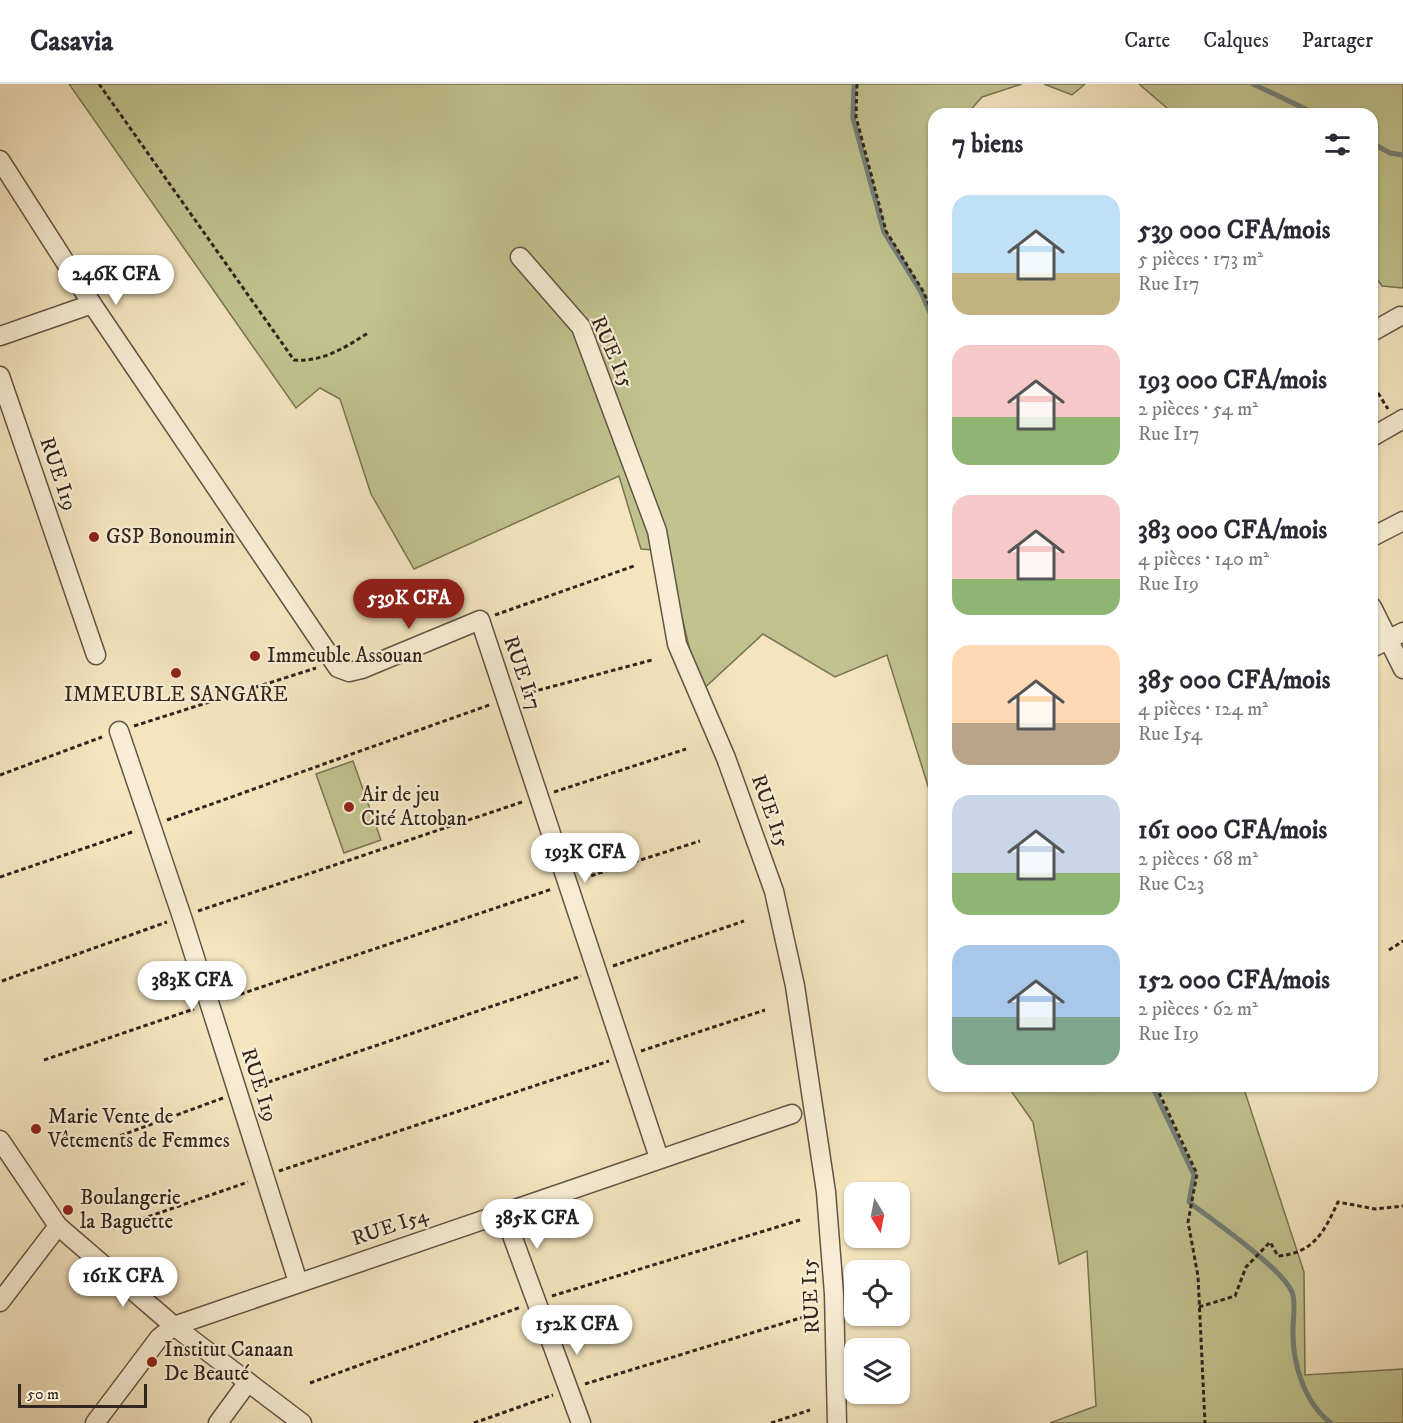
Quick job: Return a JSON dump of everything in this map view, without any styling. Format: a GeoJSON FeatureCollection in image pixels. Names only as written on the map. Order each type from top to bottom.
{"type":"FeatureCollection","features":[{"type":"Feature","properties":{"kind":"street"},"geometry":{"type":"LineString","coordinates":[[0,160],[92,304],[333,662]]}},
{"type":"Feature","properties":{"kind":"street","name":"RUE I15"},"geometry":{"type":"LineString","coordinates":[[520,257],[581,327],[657,531],[677,644],[726,758],[774,891],[795,986],[826,1192],[834,1294],[837,1423]]}},
{"type":"Feature","properties":{"kind":"street"},"geometry":{"type":"LineString","coordinates":[[0,336],[92,304]]}},
{"type":"Feature","properties":{"kind":"street"},"geometry":{"type":"LineString","coordinates":[[1378,329],[1400,316]]}},
{"type":"Feature","properties":{"kind":"street","name":"RUE I19"},"geometry":{"type":"LineString","coordinates":[[0,376],[96,655]]}},
{"type":"Feature","properties":{"kind":"street"},"geometry":{"type":"LineString","coordinates":[[1378,433],[1403,419]]}},
{"type":"Feature","properties":{"kind":"street"},"geometry":{"type":"LineString","coordinates":[[1378,534],[1403,521]]}},
{"type":"Feature","properties":{"kind":"street"},"geometry":{"type":"LineString","coordinates":[[1378,619],[1403,669]]}},
{"type":"Feature","properties":{"kind":"street","name":"RUE I17"},"geometry":{"type":"LineString","coordinates":[[333,662],[342,671],[362,669],[480,620],[508,699],[595,972],[659,1158]]}},
{"type":"Feature","properties":{"kind":"street","name":"RUE I19"},"geometry":{"type":"LineString","coordinates":[[119,731],[182,917],[298,1282]]}},
{"type":"Feature","properties":{"kind":"street","name":"RUE I54"},"geometry":{"type":"LineString","coordinates":[[174,1326],[503,1211],[792,1114]]}},
{"type":"Feature","properties":{"kind":"street"},"geometry":{"type":"LineString","coordinates":[[0,1140],[58,1226],[174,1326],[302,1423]]}},
{"type":"Feature","properties":{"kind":"street"},"geometry":{"type":"LineString","coordinates":[[503,1211],[581,1423]]}},
{"type":"Feature","properties":{"kind":"street"},"geometry":{"type":"LineString","coordinates":[[0,1302],[58,1226]]}},
{"type":"Feature","properties":{"kind":"street"},"geometry":{"type":"LineString","coordinates":[[95,1423],[159,1338],[174,1326]]}},
{"type":"Feature","properties":{"kind":"street"},"geometry":{"type":"LineString","coordinates":[[218,1423],[248,1382]]}},
{"type":"Feature","properties":{"kind":"path"},"geometry":{"type":"LineString","coordinates":[[99,84],[294,360],[309,361],[336,353],[368,333]]}},
{"type":"Feature","properties":{"kind":"path"},"geometry":{"type":"LineString","coordinates":[[857,84],[856,117],[886,231],[928,302]]}},
{"type":"Feature","properties":{"kind":"path"},"geometry":{"type":"LineString","coordinates":[[480,620],[634,566]]}},
{"type":"Feature","properties":{"kind":"path"},"geometry":{"type":"LineString","coordinates":[[0,877],[508,699],[652,660]]}},
{"type":"Feature","properties":{"kind":"path"},"geometry":{"type":"LineString","coordinates":[[0,775],[119,731],[333,662]]}},
{"type":"Feature","properties":{"kind":"path"},"geometry":{"type":"LineString","coordinates":[[2,981],[182,917],[539,796],[686,749]]}},
{"type":"Feature","properties":{"kind":"path"},"geometry":{"type":"LineString","coordinates":[[44,1060],[700,841]]}},
{"type":"Feature","properties":{"kind":"path"},"geometry":{"type":"LineString","coordinates":[[92,1146],[238,1092],[744,921]]}},
{"type":"Feature","properties":{"kind":"path"},"geometry":{"type":"LineString","coordinates":[[1389,950],[1403,941]]}},
{"type":"Feature","properties":{"kind":"path"},"geometry":{"type":"LineString","coordinates":[[113,1229],[265,1176],[765,1010]]}},
{"type":"Feature","properties":{"kind":"path"},"geometry":{"type":"LineString","coordinates":[[1159,1092],[1197,1174],[1188,1222],[1198,1275],[1205,1423]]}},
{"type":"Feature","properties":{"kind":"path"},"geometry":{"type":"LineString","coordinates":[[1198,1307],[1235,1296],[1246,1267],[1270,1242],[1278,1256],[1295,1254],[1322,1236],[1338,1202],[1375,1209],[1403,1206]]}},
{"type":"Feature","properties":{"kind":"path"},"geometry":{"type":"LineString","coordinates":[[474,1423],[570,1389],[807,1316]]}},
{"type":"Feature","properties":{"kind":"path"},"geometry":{"type":"LineString","coordinates":[[771,1423],[810,1410]]}},
{"type":"Feature","properties":{"kind":"green space"},"geometry":{"type":"Polygon","coordinates":[[[69,84],[1022,84],[982,97],[972,108],[928,108],[928,786],[887,655],[835,677],[763,634],[700,692],[666,551],[641,549],[619,476],[414,569],[371,494],[340,399],[320,388],[296,408],[69,84]]]}},
{"type":"Feature","properties":{"kind":"green space"},"geometry":{"type":"Polygon","coordinates":[[[1044,84],[1085,84],[1072,95],[1044,84]]]}},
{"type":"Feature","properties":{"kind":"green space"},"geometry":{"type":"Polygon","coordinates":[[[1139,84],[1403,84],[1403,288],[1382,286],[1378,280],[1378,108],[1167,108],[1139,84]]]}},
{"type":"Feature","properties":{"kind":"green space","name":"Air de jeu Cité Attoban"},"geometry":{"type":"Polygon","coordinates":[[[353,761],[381,840],[344,853],[316,774],[353,761]]]}},
{"type":"Feature","properties":{"kind":"green space"},"geometry":{"type":"Polygon","coordinates":[[[1012,1092],[1245,1092],[1304,1272],[1305,1375],[1403,1369],[1403,1423],[1050,1423],[1096,1406],[1087,1251],[1059,1264],[1033,1122],[1012,1092]]]}},
{"type":"Feature","properties":{"kind":"waterway"},"geometry":{"type":"LineString","coordinates":[[854,84],[853,118],[884,232],[921,292],[928,308]]}},
{"type":"Feature","properties":{"kind":"waterway"},"geometry":{"type":"LineString","coordinates":[[1253,84],[1303,108]]}},
{"type":"Feature","properties":{"kind":"waterway"},"geometry":{"type":"LineString","coordinates":[[1378,146],[1390,153],[1403,155]]}},
{"type":"Feature","properties":{"kind":"waterway"},"geometry":{"type":"LineString","coordinates":[[1155,1092],[1194,1175],[1189,1202],[1275,1270],[1292,1292],[1293,1342],[1297,1368],[1314,1405],[1331,1423]]}},
{"type":"Feature","properties":{"kind":"place","name":"GSP Bonoumin"},"geometry":{"type":"Point","coordinates":[94,537]}},
{"type":"Feature","properties":{"kind":"place","name":"Immeuble Assouan"},"geometry":{"type":"Point","coordinates":[255,656]}},
{"type":"Feature","properties":{"kind":"place","name":"IMMEUBLE SANGARE"},"geometry":{"type":"Point","coordinates":[176,673]}},
{"type":"Feature","properties":{"kind":"place","name":"Air de jeu Cité Attoban"},"geometry":{"type":"Point","coordinates":[349,807]}},
{"type":"Feature","properties":{"kind":"place","name":"Marie Vente de Vêtements de Femmes"},"geometry":{"type":"Point","coordinates":[36,1129]}},
{"type":"Feature","properties":{"kind":"place","name":"Boulangerie la Baguette"},"geometry":{"type":"Point","coordinates":[68,1210]}},
{"type":"Feature","properties":{"kind":"place","name":"Institut Canaan De Beauté"},"geometry":{"type":"Point","coordinates":[152,1362]}}]}
